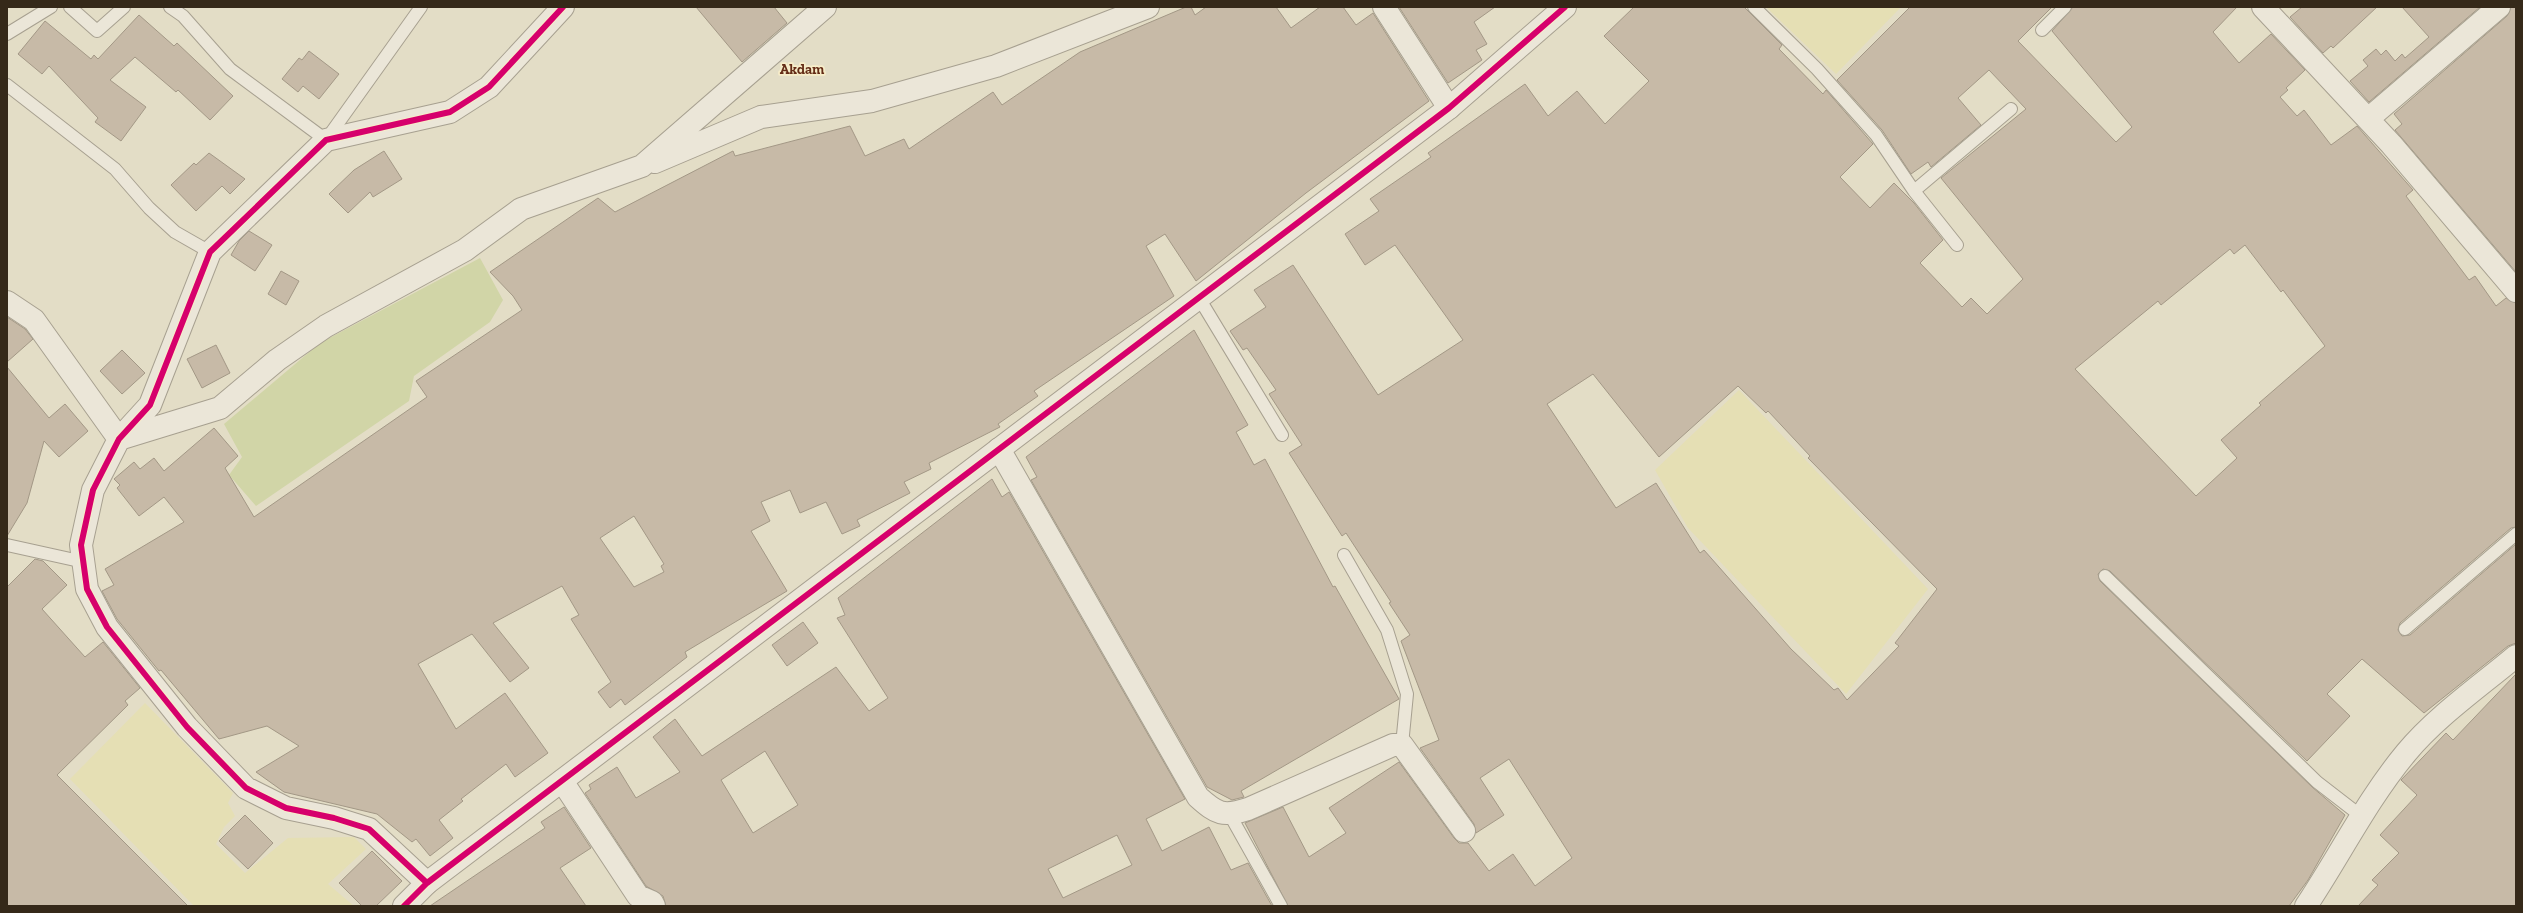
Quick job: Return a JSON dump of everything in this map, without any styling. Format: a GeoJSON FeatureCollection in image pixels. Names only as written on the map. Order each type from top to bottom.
{"type":"FeatureCollection","features":[{"type":"Feature","properties":{"kind":"street"},"geometry":{"type":"LineString","coordinates":[[427,883],[369,829],[334,818],[286,808],[246,788],[188,727],[107,627],[87,589],[81,545],[93,490],[119,439],[150,405],[210,252],[326,140],[450,112],[489,87],[563,7]]}},
{"type":"Feature","properties":{"kind":"street"},"geometry":{"type":"LineString","coordinates":[[642,166],[825,7]]}},
{"type":"Feature","properties":{"kind":"street"},"geometry":{"type":"LineString","coordinates":[[119,439],[220,408],[277,360],[326,326],[465,250],[520,208],[685,150],[761,117],[872,101],[887,97],[996,66],[1148,7]]}},
{"type":"Feature","properties":{"kind":"street"},"geometry":{"type":"LineString","coordinates":[[1384,7],[1449,108]]}},
{"type":"Feature","properties":{"kind":"street"},"geometry":{"type":"LineString","coordinates":[[2263,7],[2368,119],[2516,291]]}},
{"type":"Feature","properties":{"kind":"street"},"geometry":{"type":"LineString","coordinates":[[2368,119],[2499,7]]}},
{"type":"Feature","properties":{"kind":"street"},"geometry":{"type":"LineString","coordinates":[[404,906],[427,883],[1449,108],[1559,9]]}},
{"type":"Feature","properties":{"kind":"street"},"geometry":{"type":"LineString","coordinates":[[7,302],[34,320],[119,439]]}},
{"type":"Feature","properties":{"kind":"street"},"geometry":{"type":"LineString","coordinates":[[999,449],[1198,797],[1213,811],[1230,815],[1248,809],[1393,745],[1402,745],[1464,831]]}},
{"type":"Feature","properties":{"kind":"street"},"geometry":{"type":"LineString","coordinates":[[2306,906],[2333,866],[2361,816],[2407,752],[2443,717],[2516,656]]}},
{"type":"Feature","properties":{"kind":"street"},"geometry":{"type":"LineString","coordinates":[[562,781],[638,896],[652,902],[654,906]]}},
{"type":"Feature","properties":{"kind":"lane"},"geometry":{"type":"LineString","coordinates":[[7,34],[50,7]]}},
{"type":"Feature","properties":{"kind":"lane"},"geometry":{"type":"LineString","coordinates":[[70,7],[97,31],[124,7]]}},
{"type":"Feature","properties":{"kind":"lane"},"geometry":{"type":"LineString","coordinates":[[170,7],[183,16],[230,69],[326,140],[421,7]]}},
{"type":"Feature","properties":{"kind":"lane"},"geometry":{"type":"LineString","coordinates":[[1754,7],[1817,69],[1876,135],[1914,191],[1956,245]]}},
{"type":"Feature","properties":{"kind":"lane"},"geometry":{"type":"LineString","coordinates":[[2042,30],[2065,7]]}},
{"type":"Feature","properties":{"kind":"lane"},"geometry":{"type":"LineString","coordinates":[[7,85],[115,168],[149,208],[175,232],[210,252]]}},
{"type":"Feature","properties":{"kind":"lane"},"geometry":{"type":"LineString","coordinates":[[1914,191],[2011,109]]}},
{"type":"Feature","properties":{"kind":"lane"},"geometry":{"type":"LineString","coordinates":[[1199,298],[1282,435]]}},
{"type":"Feature","properties":{"kind":"lane"},"geometry":{"type":"LineString","coordinates":[[2405,629],[2516,534]]}},
{"type":"Feature","properties":{"kind":"lane"},"geometry":{"type":"LineString","coordinates":[[7,545],[84,562]]}},
{"type":"Feature","properties":{"kind":"lane"},"geometry":{"type":"LineString","coordinates":[[1344,555],[1387,630],[1407,694],[1402,745]]}},
{"type":"Feature","properties":{"kind":"lane"},"geometry":{"type":"LineString","coordinates":[[2105,576],[2317,782],[2361,816]]}},
{"type":"Feature","properties":{"kind":"lane"},"geometry":{"type":"LineString","coordinates":[[1230,815],[1281,906]]}},
{"type":"Feature","properties":{"kind":"shaded area"},"geometry":{"type":"Polygon","coordinates":[[[1766,7],[1901,7],[1836,74],[1766,7]]]}},
{"type":"Feature","properties":{"kind":"shaded area"},"geometry":{"type":"Polygon","coordinates":[[[1739,390],[1928,589],[1846,694],[1688,528],[1655,470],[1739,390]]]}},
{"type":"Feature","properties":{"kind":"shaded area"},"geometry":{"type":"Polygon","coordinates":[[[145,703],[233,793],[228,803],[235,816],[224,827],[216,844],[245,873],[288,838],[354,837],[366,849],[328,884],[354,906],[194,906],[70,779],[145,703]]]}},
{"type":"Feature","properties":{"kind":"green space"},"geometry":{"type":"Polygon","coordinates":[[[480,258],[503,300],[490,322],[414,376],[409,401],[256,506],[229,475],[242,457],[224,424],[320,343],[480,258]]]}},
{"type":"Feature","properties":{"kind":"building"},"geometry":{"type":"Polygon","coordinates":[[[696,7],[774,7],[787,23],[742,62],[696,7]]]}},
{"type":"Feature","properties":{"kind":"building"},"geometry":{"type":"Polygon","coordinates":[[[1186,7],[1191,7],[1195,15],[1206,7],[1276,7],[1291,28],[1320,7],[1343,7],[1356,25],[1373,13],[1429,101],[1306,193],[1196,281],[1165,234],[1146,246],[1174,296],[1034,391],[1038,396],[998,424],[1000,427],[929,463],[931,469],[904,482],[910,493],[857,520],[860,526],[842,534],[826,502],[800,513],[790,490],[761,502],[770,521],[751,531],[787,591],[685,652],[687,657],[625,705],[621,699],[610,708],[598,692],[611,682],[571,619],[579,615],[562,586],[493,623],[529,668],[510,682],[472,634],[418,664],[456,729],[505,693],[548,753],[515,777],[506,764],[461,799],[463,801],[439,820],[453,838],[430,856],[416,839],[412,842],[377,814],[284,792],[256,772],[299,746],[267,726],[219,739],[161,670],[159,671],[117,619],[102,591],[114,585],[105,569],[184,522],[164,497],[139,516],[117,488],[120,485],[114,479],[134,462],[140,469],[154,458],[164,471],[214,428],[238,456],[225,468],[254,517],[427,397],[416,381],[522,310],[513,296],[490,272],[598,198],[615,212],[733,151],[735,156],[850,126],[865,156],[904,139],[909,149],[993,92],[1002,105],[1080,52],[1186,7]],[[634,516],[600,538],[634,587],[664,572],[661,566],[664,564],[634,516]]]}},
{"type":"Feature","properties":{"kind":"building"},"geometry":{"type":"Polygon","coordinates":[[[1399,7],[1495,7],[1474,22],[1487,44],[1476,50],[1482,60],[1448,83],[1399,7]]]}},
{"type":"Feature","properties":{"kind":"building"},"geometry":{"type":"Polygon","coordinates":[[[1634,7],[1744,7],[1782,45],[1779,49],[1823,94],[1826,90],[1873,144],[1840,177],[1870,208],[1894,183],[1914,203],[1943,240],[1920,263],[1962,307],[1971,298],[1987,314],[2023,279],[1941,178],[2026,109],[1989,70],[1958,98],[1981,125],[1931,167],[1928,162],[1911,174],[1882,130],[1837,80],[1910,7],[2052,7],[2018,41],[2116,142],[2132,127],[2052,31],[2073,7],[2237,7],[2213,32],[2239,63],[2271,34],[2305,70],[2286,88],[2288,90],[2280,97],[2297,116],[2304,110],[2331,145],[2357,126],[2413,190],[2406,196],[2469,280],[2475,276],[2496,306],[2506,298],[2516,303],[2516,527],[2511,528],[2400,623],[2398,630],[2402,636],[2410,635],[2516,544],[2516,643],[2508,646],[2424,713],[2362,659],[2327,694],[2350,716],[2307,761],[2110,571],[2103,569],[2098,574],[2100,581],[2312,787],[2345,815],[2308,880],[2289,906],[1288,906],[1245,823],[1283,807],[1309,857],[1346,833],[1329,808],[1399,762],[1454,838],[1459,843],[1468,843],[1489,871],[1513,854],[1535,886],[1572,858],[1509,759],[1480,778],[1504,815],[1476,833],[1474,824],[1420,748],[1439,740],[1401,641],[1410,635],[1389,603],[1391,602],[1346,533],[1342,536],[1289,453],[1302,445],[1269,394],[1276,390],[1247,348],[1243,350],[1230,331],[1266,307],[1254,290],[1293,265],[1378,395],[1463,340],[1395,245],[1365,265],[1345,234],[1379,211],[1370,199],[1431,157],[1428,153],[1525,84],[1548,116],[1577,91],[1605,124],[1649,81],[1604,36],[1634,7]],[[2245,245],[2234,254],[2230,249],[2161,305],[2158,301],[2075,369],[2196,496],[2237,458],[2221,440],[2261,405],[2259,403],[2325,346],[2283,290],[2281,292],[2245,245]],[[1593,374],[1547,404],[1616,508],[1656,483],[1700,553],[1704,550],[1791,649],[1834,690],[1838,688],[1847,700],[1899,646],[1895,643],[1937,589],[1808,458],[1810,456],[1768,411],[1766,413],[1738,386],[1659,457],[1593,374]]]}},
{"type":"Feature","properties":{"kind":"building"},"geometry":{"type":"Polygon","coordinates":[[[2302,7],[2377,7],[2333,48],[2331,46],[2323,53],[2290,17],[2302,7]]]}},
{"type":"Feature","properties":{"kind":"building"},"geometry":{"type":"Polygon","coordinates":[[[2402,7],[2480,7],[2369,102],[2350,81],[2368,66],[2363,60],[2376,49],[2381,55],[2386,50],[2395,61],[2402,54],[2405,58],[2429,37],[2402,7]]]}},
{"type":"Feature","properties":{"kind":"building"},"geometry":{"type":"Polygon","coordinates":[[[2511,7],[2516,7],[2516,272],[2395,130],[2402,124],[2394,114],[2507,16],[2511,7]]]}},
{"type":"Feature","properties":{"kind":"building"},"geometry":{"type":"Polygon","coordinates":[[[139,15],[174,46],[177,43],[233,96],[210,120],[178,90],[176,92],[135,57],[110,80],[146,107],[121,141],[95,122],[98,118],[49,66],[42,74],[18,54],[45,21],[91,59],[94,55],[98,59],[139,15]]]}},
{"type":"Feature","properties":{"kind":"building"},"geometry":{"type":"Polygon","coordinates":[[[309,51],[339,74],[319,99],[303,86],[298,92],[282,79],[299,58],[302,60],[309,51]]]}},
{"type":"Feature","properties":{"kind":"building"},"geometry":{"type":"Polygon","coordinates":[[[384,151],[402,179],[373,197],[370,192],[348,213],[329,194],[354,170],[384,151]]]}},
{"type":"Feature","properties":{"kind":"building"},"geometry":{"type":"Polygon","coordinates":[[[209,153],[245,179],[230,194],[222,186],[196,211],[171,185],[194,163],[196,165],[209,153]]]}},
{"type":"Feature","properties":{"kind":"building"},"geometry":{"type":"Polygon","coordinates":[[[249,231],[272,245],[255,271],[231,255],[239,241],[249,231]]]}},
{"type":"Feature","properties":{"kind":"building"},"geometry":{"type":"Polygon","coordinates":[[[281,271],[299,281],[286,305],[268,294],[281,271]]]}},
{"type":"Feature","properties":{"kind":"building"},"geometry":{"type":"Polygon","coordinates":[[[7,317],[25,329],[33,339],[7,362],[7,317]]]}},
{"type":"Feature","properties":{"kind":"building"},"geometry":{"type":"Polygon","coordinates":[[[1194,330],[1248,425],[1236,432],[1254,465],[1265,459],[1333,587],[1335,586],[1399,699],[1241,791],[1244,797],[1232,800],[1207,787],[1031,480],[1037,477],[1026,457],[1194,330]]]}},
{"type":"Feature","properties":{"kind":"building"},"geometry":{"type":"Polygon","coordinates":[[[216,345],[230,373],[202,388],[187,359],[216,345]]]}},
{"type":"Feature","properties":{"kind":"building"},"geometry":{"type":"Polygon","coordinates":[[[122,350],[145,373],[122,394],[100,371],[122,350]]]}},
{"type":"Feature","properties":{"kind":"building"},"geometry":{"type":"Polygon","coordinates":[[[7,367],[49,418],[65,404],[88,431],[59,457],[44,441],[27,503],[7,536],[7,367]]]}},
{"type":"Feature","properties":{"kind":"building"},"geometry":{"type":"Polygon","coordinates":[[[992,479],[1002,497],[1009,492],[1185,799],[1146,819],[1162,851],[1209,827],[1231,870],[1248,863],[1272,906],[666,906],[663,896],[646,886],[585,793],[591,789],[589,785],[617,767],[636,798],[680,772],[653,737],[675,719],[702,756],[836,667],[869,711],[888,698],[837,618],[845,615],[838,598],[992,479]],[[765,751],[721,780],[753,833],[798,805],[765,751]],[[1117,835],[1048,869],[1063,898],[1132,865],[1117,835]]]}},
{"type":"Feature","properties":{"kind":"building"},"geometry":{"type":"Polygon","coordinates":[[[35,559],[43,561],[67,585],[42,609],[85,657],[103,642],[140,688],[125,701],[128,705],[57,775],[188,906],[7,906],[7,587],[35,559]]]}},
{"type":"Feature","properties":{"kind":"building"},"geometry":{"type":"Polygon","coordinates":[[[803,622],[818,643],[787,666],[772,645],[803,622]]]}},
{"type":"Feature","properties":{"kind":"building"},"geometry":{"type":"Polygon","coordinates":[[[2516,674],[2516,906],[2358,906],[2378,885],[2372,880],[2399,853],[2380,835],[2417,795],[2401,780],[2446,733],[2453,740],[2516,674]]]}},
{"type":"Feature","properties":{"kind":"building"},"geometry":{"type":"Polygon","coordinates":[[[564,807],[591,848],[560,868],[586,906],[430,906],[545,828],[541,822],[564,807]]]}},
{"type":"Feature","properties":{"kind":"building"},"geometry":{"type":"Polygon","coordinates":[[[245,815],[273,843],[248,869],[219,841],[245,815]]]}},
{"type":"Feature","properties":{"kind":"building"},"geometry":{"type":"Polygon","coordinates":[[[372,851],[402,881],[376,906],[362,906],[339,883],[372,851]]]}},
{"type":"Feature","properties":{"kind":"cycle path"},"geometry":{"type":"LineString","coordinates":[[427,883],[369,829],[334,818],[286,808],[246,788],[187,727],[107,627],[87,589],[81,545],[93,490],[119,439],[150,405],[210,252],[326,140],[450,112],[489,87],[563,7]]}},
{"type":"Feature","properties":{"kind":"cycle path"},"geometry":{"type":"LineString","coordinates":[[404,906],[427,883],[1449,108],[1565,7]]}},
{"type":"Feature","properties":{"kind":"district","name":"Akdam"},"geometry":{"type":"Point","coordinates":[802,69]}}]}
